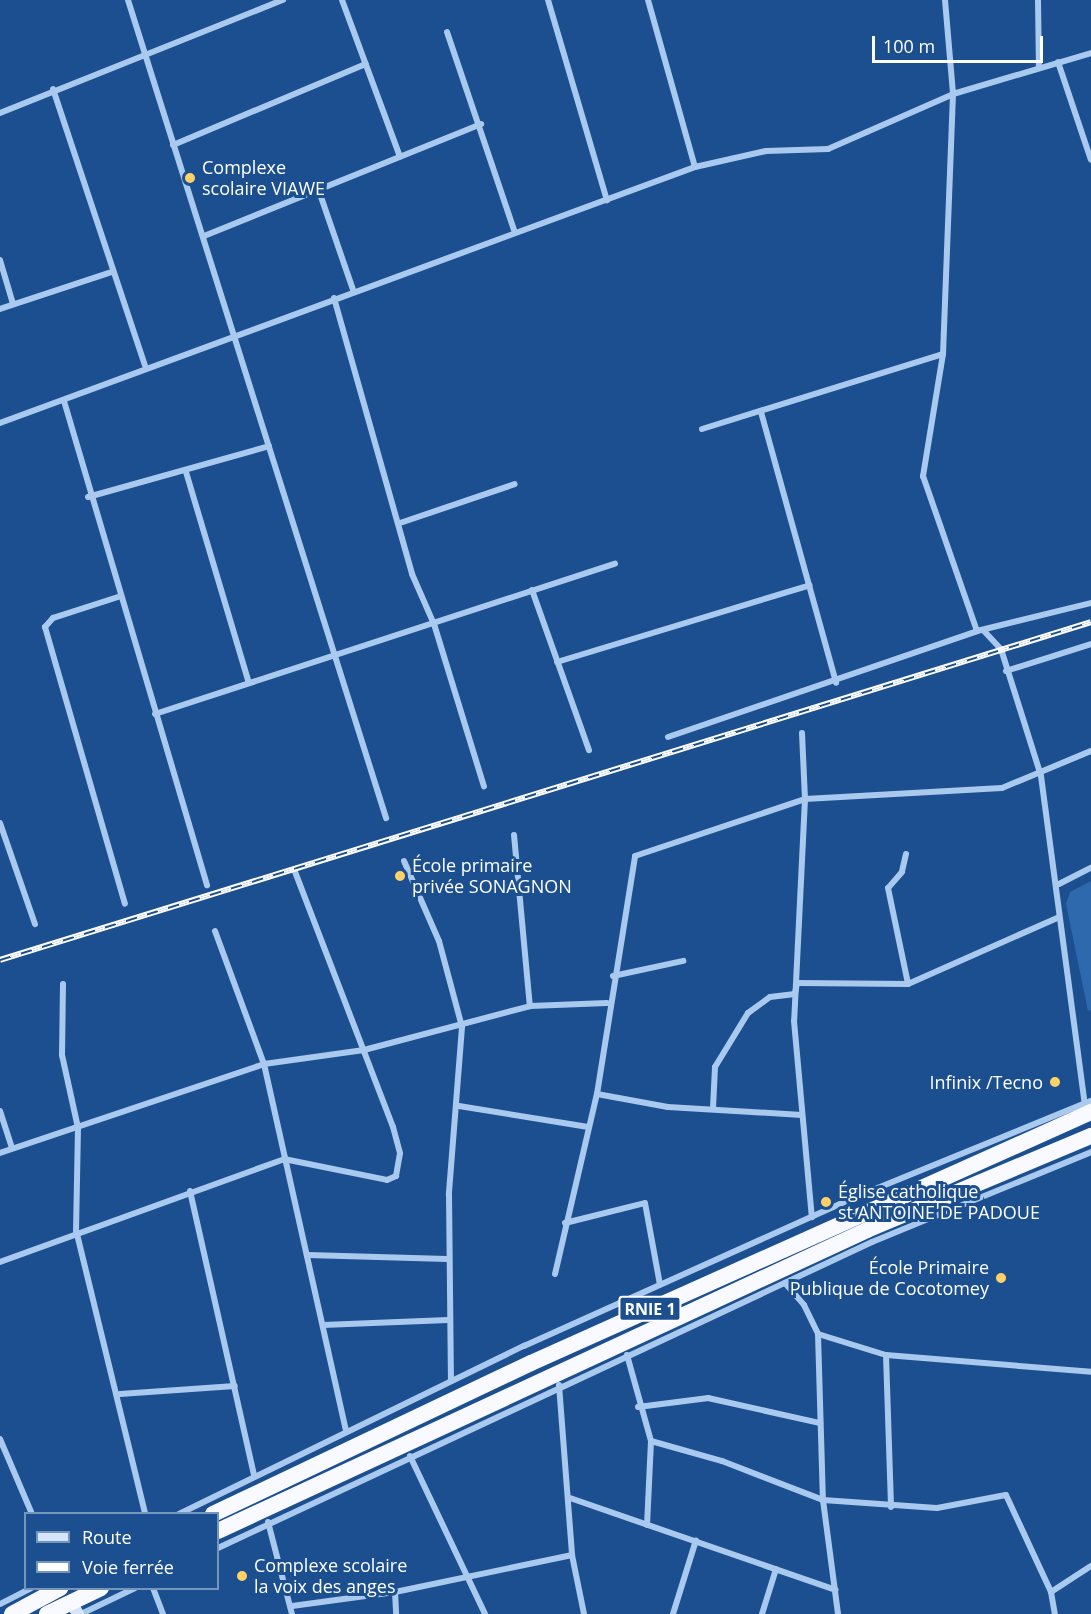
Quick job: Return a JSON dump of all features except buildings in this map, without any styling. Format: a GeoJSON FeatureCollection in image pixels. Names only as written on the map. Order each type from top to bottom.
{"type":"FeatureCollection","features":[{"type":"Feature","properties":{"kind":"highway","name":"RNIE 1"},"geometry":{"type":"LineString","coordinates":[[217,1512],[531,1363],[1089,1111]]}},
{"type":"Feature","properties":{"kind":"highway","name":"RNIE 1"},"geometry":{"type":"LineString","coordinates":[[219,1531],[867,1230],[1091,1136]]}},
{"type":"Feature","properties":{"kind":"highway"},"geometry":{"type":"LineString","coordinates":[[12,1614],[56,1590]]}},
{"type":"Feature","properties":{"kind":"highway"},"geometry":{"type":"LineString","coordinates":[[47,1614],[77,1610],[99,1590]]}},
{"type":"Feature","properties":{"kind":"street"},"geometry":{"type":"LineString","coordinates":[[128,0],[142,54],[204,236],[236,334],[268,446],[337,651],[386,818]]}},
{"type":"Feature","properties":{"kind":"street"},"geometry":{"type":"LineString","coordinates":[[0,113],[53,89],[283,0]]}},
{"type":"Feature","properties":{"kind":"street"},"geometry":{"type":"LineString","coordinates":[[342,0],[400,158]]}},
{"type":"Feature","properties":{"kind":"street"},"geometry":{"type":"LineString","coordinates":[[548,0],[608,201]]}},
{"type":"Feature","properties":{"kind":"street"},"geometry":{"type":"LineString","coordinates":[[648,0],[695,167]]}},
{"type":"Feature","properties":{"kind":"street"},"geometry":{"type":"LineString","coordinates":[[183,1512],[346,1430],[812,1217],[1089,1111],[1059,917],[1059,884],[1041,776],[1005,671],[1001,649],[980,631],[924,486],[943,354],[953,94],[945,0]]}},
{"type":"Feature","properties":{"kind":"street"},"geometry":{"type":"LineString","coordinates":[[1038,0],[1039,68]]}},
{"type":"Feature","properties":{"kind":"street"},"geometry":{"type":"LineString","coordinates":[[447,32],[481,124],[514,230]]}},
{"type":"Feature","properties":{"kind":"street"},"geometry":{"type":"LineString","coordinates":[[0,423],[64,401],[145,365],[236,334],[514,230],[608,201],[695,167],[766,151],[828,149],[953,94],[1091,53]]}},
{"type":"Feature","properties":{"kind":"street"},"geometry":{"type":"LineString","coordinates":[[1058,62],[1091,160]]}},
{"type":"Feature","properties":{"kind":"street"},"geometry":{"type":"LineString","coordinates":[[173,145],[366,64]]}},
{"type":"Feature","properties":{"kind":"street"},"geometry":{"type":"LineString","coordinates":[[53,89],[112,272],[145,365]]}},
{"type":"Feature","properties":{"kind":"street"},"geometry":{"type":"LineString","coordinates":[[204,236],[481,124]]}},
{"type":"Feature","properties":{"kind":"street"},"geometry":{"type":"LineString","coordinates":[[319,191],[353,290]]}},
{"type":"Feature","properties":{"kind":"street"},"geometry":{"type":"LineString","coordinates":[[0,260],[13,304]]}},
{"type":"Feature","properties":{"kind":"street"},"geometry":{"type":"LineString","coordinates":[[0,309],[112,272]]}},
{"type":"Feature","properties":{"kind":"street"},"geometry":{"type":"LineString","coordinates":[[334,298],[400,523],[412,574],[434,624],[484,787]]}},
{"type":"Feature","properties":{"kind":"street"},"geometry":{"type":"LineString","coordinates":[[702,429],[943,354]]}},
{"type":"Feature","properties":{"kind":"street"},"geometry":{"type":"LineString","coordinates":[[64,401],[88,497],[207,885]]}},
{"type":"Feature","properties":{"kind":"street"},"geometry":{"type":"LineString","coordinates":[[761,412],[836,683]]}},
{"type":"Feature","properties":{"kind":"street"},"geometry":{"type":"LineString","coordinates":[[88,497],[186,472],[268,446]]}},
{"type":"Feature","properties":{"kind":"street"},"geometry":{"type":"LineString","coordinates":[[186,472],[249,683]]}},
{"type":"Feature","properties":{"kind":"street"},"geometry":{"type":"LineString","coordinates":[[400,523],[515,484]]}},
{"type":"Feature","properties":{"kind":"street"},"geometry":{"type":"LineString","coordinates":[[155,714],[337,651],[434,624],[615,564]]}},
{"type":"Feature","properties":{"kind":"street"},"geometry":{"type":"LineString","coordinates":[[557,663],[810,585]]}},
{"type":"Feature","properties":{"kind":"street"},"geometry":{"type":"LineString","coordinates":[[532,590],[589,750]]}},
{"type":"Feature","properties":{"kind":"street"},"geometry":{"type":"LineString","coordinates":[[118,597],[52,618],[45,627],[124,904]]}},
{"type":"Feature","properties":{"kind":"street"},"geometry":{"type":"LineString","coordinates":[[668,737],[836,683],[980,631],[1091,603]]}},
{"type":"Feature","properties":{"kind":"street"},"geometry":{"type":"LineString","coordinates":[[1005,671],[1091,644]]}},
{"type":"Feature","properties":{"kind":"street"},"geometry":{"type":"LineString","coordinates":[[802,734],[805,799],[794,1021],[812,1217]]}},
{"type":"Feature","properties":{"kind":"street"},"geometry":{"type":"LineString","coordinates":[[555,1274],[565,1223],[597,1094],[607,1003],[635,856],[805,799],[1002,788],[1041,776],[1091,751]]}},
{"type":"Feature","properties":{"kind":"street"},"geometry":{"type":"LineString","coordinates":[[0,823],[35,924]]}},
{"type":"Feature","properties":{"kind":"street"},"geometry":{"type":"LineString","coordinates":[[514,835],[530,1006]]}},
{"type":"Feature","properties":{"kind":"street"},"geometry":{"type":"LineString","coordinates":[[906,854],[907,864],[888,888],[908,984]]}},
{"type":"Feature","properties":{"kind":"street"},"geometry":{"type":"LineString","coordinates":[[404,861],[439,941],[462,1027],[459,1106],[447,1259],[451,1381]]}},
{"type":"Feature","properties":{"kind":"street"},"geometry":{"type":"LineString","coordinates":[[1059,884],[1091,868]]}},
{"type":"Feature","properties":{"kind":"street"},"geometry":{"type":"LineString","coordinates":[[0,1262],[76,1230],[284,1160],[387,1180],[396,1176],[400,1152],[364,1050],[294,869]]}},
{"type":"Feature","properties":{"kind":"street"},"geometry":{"type":"LineString","coordinates":[[797,983],[908,984],[1059,917]]}},
{"type":"Feature","properties":{"kind":"street"},"geometry":{"type":"LineString","coordinates":[[215,931],[264,1064],[346,1430]]}},
{"type":"Feature","properties":{"kind":"street"},"geometry":{"type":"LineString","coordinates":[[613,976],[683,961]]}},
{"type":"Feature","properties":{"kind":"street"},"geometry":{"type":"LineString","coordinates":[[713,1108],[716,1067],[748,1013],[770,997],[795,994],[797,983]]}},
{"type":"Feature","properties":{"kind":"street"},"geometry":{"type":"LineString","coordinates":[[63,984],[62,1055],[78,1128],[76,1230],[120,1394],[145,1512]]}},
{"type":"Feature","properties":{"kind":"street"},"geometry":{"type":"LineString","coordinates":[[0,1153],[264,1064],[364,1050],[462,1027],[530,1006],[607,1003]]}},
{"type":"Feature","properties":{"kind":"street"},"geometry":{"type":"LineString","coordinates":[[597,1094],[668,1107],[802,1115]]}},
{"type":"Feature","properties":{"kind":"street"},"geometry":{"type":"LineString","coordinates":[[459,1106],[588,1127]]}},
{"type":"Feature","properties":{"kind":"street"},"geometry":{"type":"LineString","coordinates":[[0,1111],[12,1148]]}},
{"type":"Feature","properties":{"kind":"street"},"geometry":{"type":"LineString","coordinates":[[219,1547],[268,1522],[560,1385],[785,1283],[1091,1152]]}},
{"type":"Feature","properties":{"kind":"street"},"geometry":{"type":"LineString","coordinates":[[190,1191],[236,1386],[254,1476]]}},
{"type":"Feature","properties":{"kind":"street"},"geometry":{"type":"LineString","coordinates":[[565,1223],[645,1203],[660,1285]]}},
{"type":"Feature","properties":{"kind":"street"},"geometry":{"type":"LineString","coordinates":[[308,1255],[447,1259]]}},
{"type":"Feature","properties":{"kind":"street"},"geometry":{"type":"LineString","coordinates":[[785,1283],[804,1305],[818,1334],[823,1500],[838,1614]]}},
{"type":"Feature","properties":{"kind":"street"},"geometry":{"type":"LineString","coordinates":[[323,1325],[448,1320]]}},
{"type":"Feature","properties":{"kind":"street"},"geometry":{"type":"LineString","coordinates":[[818,1334],[886,1355],[1091,1372]]}},
{"type":"Feature","properties":{"kind":"street"},"geometry":{"type":"LineString","coordinates":[[627,1355],[638,1407],[651,1441],[647,1525]]}},
{"type":"Feature","properties":{"kind":"street"},"geometry":{"type":"LineString","coordinates":[[886,1355],[891,1507]]}},
{"type":"Feature","properties":{"kind":"street"},"geometry":{"type":"LineString","coordinates":[[560,1385],[570,1498],[572,1555],[584,1614]]}},
{"type":"Feature","properties":{"kind":"street"},"geometry":{"type":"LineString","coordinates":[[120,1394],[236,1386]]}},
{"type":"Feature","properties":{"kind":"street"},"geometry":{"type":"LineString","coordinates":[[638,1407],[708,1398],[820,1423]]}},
{"type":"Feature","properties":{"kind":"street"},"geometry":{"type":"LineString","coordinates":[[0,1439],[2,1449],[31,1512]]}},
{"type":"Feature","properties":{"kind":"street"},"geometry":{"type":"LineString","coordinates":[[651,1441],[722,1461],[823,1500],[891,1507],[937,1508],[1006,1495],[1052,1592],[1054,1614]]}},
{"type":"Feature","properties":{"kind":"street"},"geometry":{"type":"LineString","coordinates":[[410,1455],[485,1614]]}},
{"type":"Feature","properties":{"kind":"street"},"geometry":{"type":"LineString","coordinates":[[570,1498],[836,1590]]}},
{"type":"Feature","properties":{"kind":"street"},"geometry":{"type":"LineString","coordinates":[[268,1522],[292,1606],[292,1614]]}},
{"type":"Feature","properties":{"kind":"street"},"geometry":{"type":"LineString","coordinates":[[673,1614],[696,1540]]}},
{"type":"Feature","properties":{"kind":"street"},"geometry":{"type":"LineString","coordinates":[[292,1606],[395,1592],[572,1555]]}},
{"type":"Feature","properties":{"kind":"street"},"geometry":{"type":"LineString","coordinates":[[1052,1592],[1091,1566]]}},
{"type":"Feature","properties":{"kind":"street"},"geometry":{"type":"LineString","coordinates":[[762,1614],[776,1569]]}},
{"type":"Feature","properties":{"kind":"street"},"geometry":{"type":"LineString","coordinates":[[0,1604],[27,1590]]}},
{"type":"Feature","properties":{"kind":"street"},"geometry":{"type":"LineString","coordinates":[[77,1610],[130,1590]]}},
{"type":"Feature","properties":{"kind":"street"},"geometry":{"type":"LineString","coordinates":[[154,1590],[163,1614]]}},
{"type":"Feature","properties":{"kind":"street"},"geometry":{"type":"LineString","coordinates":[[395,1592],[396,1614]]}},
{"type":"Feature","properties":{"kind":"shaded area"},"geometry":{"type":"Polygon","coordinates":[[[1091,881],[1091,1010],[1088,1011],[1066,904],[1070,892],[1091,881]]]}},
{"type":"Feature","properties":{"kind":"railway"},"geometry":{"type":"LineString","coordinates":[[0,960],[1091,622]]}},
{"type":"Feature","properties":{"kind":"place","name":"Complexe scolaire VIAWE"},"geometry":{"type":"Point","coordinates":[190,178]}},
{"type":"Feature","properties":{"kind":"place","name":"École primaire privée SONAGNON"},"geometry":{"type":"Point","coordinates":[400,876]}},
{"type":"Feature","properties":{"kind":"place","name":"Infinix /Tecno"},"geometry":{"type":"Point","coordinates":[1055,1082]}},
{"type":"Feature","properties":{"kind":"place","name":"Église catholique st ANTOINE DE PADOUE"},"geometry":{"type":"Point","coordinates":[826,1202]}},
{"type":"Feature","properties":{"kind":"place","name":"École Primaire Publique de Cocotomey"},"geometry":{"type":"Point","coordinates":[1001,1278]}},
{"type":"Feature","properties":{"kind":"place","name":"Complexe scolaire la voix des anges"},"geometry":{"type":"Point","coordinates":[242,1576]}}]}
